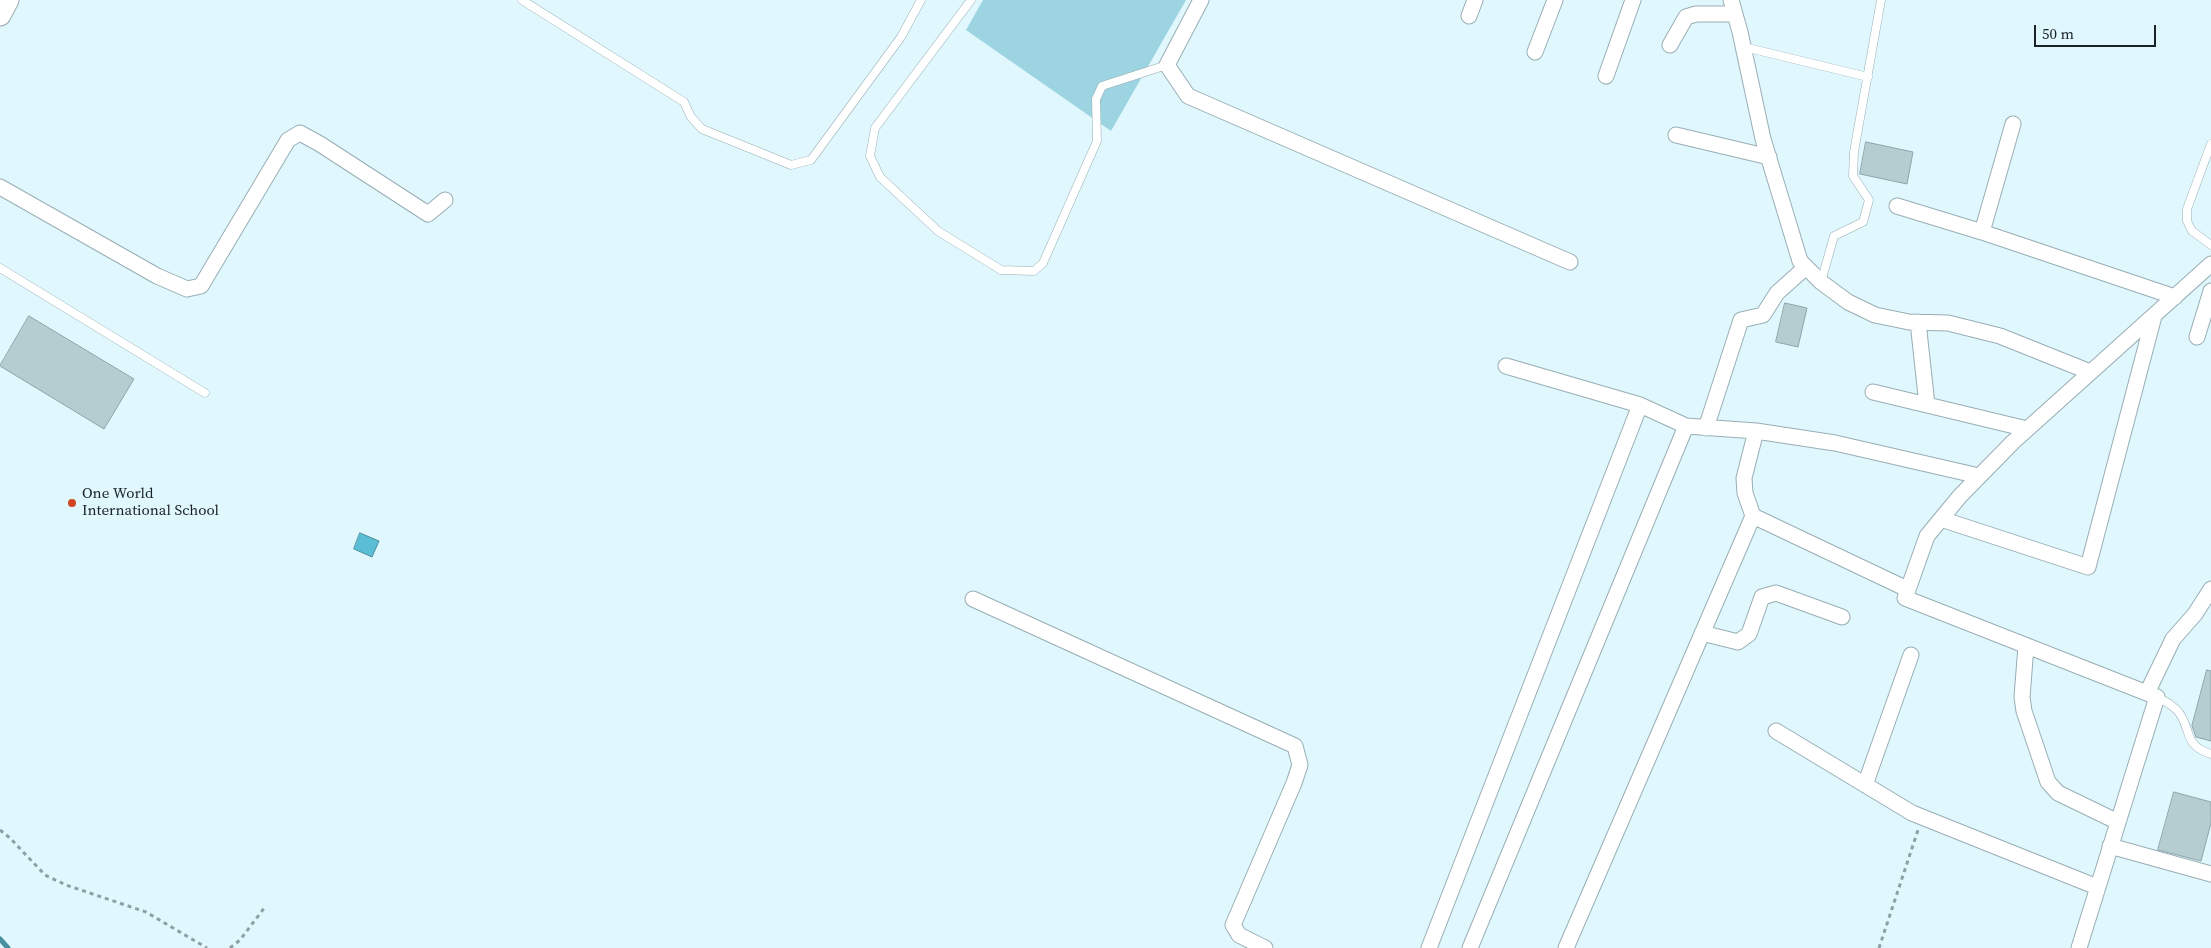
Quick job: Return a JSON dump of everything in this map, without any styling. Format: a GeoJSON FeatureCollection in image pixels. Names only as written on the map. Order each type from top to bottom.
{"type":"FeatureCollection","features":[{"type":"Feature","properties":{"kind":"street"},"geometry":{"type":"LineString","coordinates":[[0,15],[8,0]]}},
{"type":"Feature","properties":{"kind":"street"},"geometry":{"type":"LineString","coordinates":[[1201,0],[1167,64],[1188,96],[1570,262]]}},
{"type":"Feature","properties":{"kind":"street"},"geometry":{"type":"LineString","coordinates":[[1469,16],[1475,0]]}},
{"type":"Feature","properties":{"kind":"street"},"geometry":{"type":"LineString","coordinates":[[1535,52],[1556,0]]}},
{"type":"Feature","properties":{"kind":"street"},"geometry":{"type":"LineString","coordinates":[[1606,76],[1633,0]]}},
{"type":"Feature","properties":{"kind":"street"},"geometry":{"type":"LineString","coordinates":[[1670,45],[1686,17],[1733,7],[1769,157],[1800,261],[1821,282],[1848,302],[1875,315],[1909,322],[1948,323],[2000,336],[2090,372]]}},
{"type":"Feature","properties":{"kind":"street"},"geometry":{"type":"LineString","coordinates":[[1982,232],[2013,124]]}},
{"type":"Feature","properties":{"kind":"street"},"geometry":{"type":"LineString","coordinates":[[0,187],[157,276],[187,289],[201,286],[288,140],[300,133],[428,214],[445,200]]}},
{"type":"Feature","properties":{"kind":"street"},"geometry":{"type":"LineString","coordinates":[[1676,135],[1769,157]]}},
{"type":"Feature","properties":{"kind":"street"},"geometry":{"type":"LineString","coordinates":[[1897,206],[1982,232],[2175,297]]}},
{"type":"Feature","properties":{"kind":"street"},"geometry":{"type":"LineString","coordinates":[[2152,695],[1905,598],[1927,536],[1979,476],[2090,372],[2211,264]]}},
{"type":"Feature","properties":{"kind":"street"},"geometry":{"type":"LineString","coordinates":[[1706,428],[1741,320],[1762,315],[1777,293],[1806,267]]}},
{"type":"Feature","properties":{"kind":"street"},"geometry":{"type":"LineString","coordinates":[[2197,338],[2211,291]]}},
{"type":"Feature","properties":{"kind":"street"},"geometry":{"type":"LineString","coordinates":[[1941,519],[2088,568],[2154,316]]}},
{"type":"Feature","properties":{"kind":"street"},"geometry":{"type":"LineString","coordinates":[[1918,322],[1927,405]]}},
{"type":"Feature","properties":{"kind":"street"},"geometry":{"type":"LineString","coordinates":[[1506,366],[1640,405],[1686,426],[1756,431],[1835,443],[1979,476]]}},
{"type":"Feature","properties":{"kind":"street"},"geometry":{"type":"LineString","coordinates":[[1873,392],[2028,429]]}},
{"type":"Feature","properties":{"kind":"street"},"geometry":{"type":"LineString","coordinates":[[1429,948],[1640,405]]}},
{"type":"Feature","properties":{"kind":"street"},"geometry":{"type":"LineString","coordinates":[[1470,948],[1686,426]]}},
{"type":"Feature","properties":{"kind":"street"},"geometry":{"type":"LineString","coordinates":[[1566,948],[1752,516],[1745,493],[1744,478],[1756,431]]}},
{"type":"Feature","properties":{"kind":"street"},"geometry":{"type":"LineString","coordinates":[[1752,516],[1907,588]]}},
{"type":"Feature","properties":{"kind":"street"},"geometry":{"type":"LineString","coordinates":[[2082,947],[2097,887],[2118,822],[2152,695],[2173,638],[2196,614],[2211,589]]}},
{"type":"Feature","properties":{"kind":"street"},"geometry":{"type":"LineString","coordinates":[[1702,633],[1738,642],[1748,634],[1762,597],[1776,593],[1842,617]]}},
{"type":"Feature","properties":{"kind":"street"},"geometry":{"type":"LineString","coordinates":[[973,599],[1295,746],[1300,765],[1294,783],[1233,925],[1238,935],[1265,948]]}},
{"type":"Feature","properties":{"kind":"street"},"geometry":{"type":"LineString","coordinates":[[2026,646],[2022,697],[2024,711],[2048,782],[2058,793],[2118,822]]}},
{"type":"Feature","properties":{"kind":"street"},"geometry":{"type":"LineString","coordinates":[[1865,785],[1911,655]]}},
{"type":"Feature","properties":{"kind":"street"},"geometry":{"type":"LineString","coordinates":[[1776,731],[1922,817],[2097,887]]}},
{"type":"Feature","properties":{"kind":"street"},"geometry":{"type":"LineString","coordinates":[[2110,846],[2211,874]]}},
{"type":"Feature","properties":{"kind":"lane"},"geometry":{"type":"LineString","coordinates":[[522,0],[684,102],[690,118],[702,129],[791,165],[812,160],[827,142],[901,37],[921,0]]}},
{"type":"Feature","properties":{"kind":"lane"},"geometry":{"type":"LineString","coordinates":[[971,0],[875,128],[870,156],[880,177],[938,231],[1001,270],[1034,272],[1043,263],[1097,141],[1096,99],[1102,86],[1167,64]]}},
{"type":"Feature","properties":{"kind":"lane"},"geometry":{"type":"LineString","coordinates":[[1821,282],[1834,236],[1863,222],[1869,200],[1853,176],[1854,152],[1881,0]]}},
{"type":"Feature","properties":{"kind":"lane"},"geometry":{"type":"LineString","coordinates":[[1744,48],[1868,77]]}},
{"type":"Feature","properties":{"kind":"lane"},"geometry":{"type":"LineString","coordinates":[[2211,144],[2187,209],[2187,221],[2192,231],[2211,245]]}},
{"type":"Feature","properties":{"kind":"lane"},"geometry":{"type":"LineString","coordinates":[[0,268],[205,393]]}},
{"type":"Feature","properties":{"kind":"lane"},"geometry":{"type":"LineString","coordinates":[[2152,695],[2175,708],[2182,716],[2190,740],[2200,751],[2211,754]]}},
{"type":"Feature","properties":{"kind":"path"},"geometry":{"type":"LineString","coordinates":[[1879,948],[1922,817]]}},
{"type":"Feature","properties":{"kind":"path"},"geometry":{"type":"LineString","coordinates":[[0,830],[45,875],[146,912],[207,948]]}},
{"type":"Feature","properties":{"kind":"path"},"geometry":{"type":"LineString","coordinates":[[230,948],[240,940],[265,907]]}},
{"type":"Feature","properties":{"kind":"shaded area"},"geometry":{"type":"Polygon","coordinates":[[[983,0],[1186,0],[1111,131],[966,30],[983,0]]]}},
{"type":"Feature","properties":{"kind":"shaded area"},"geometry":{"type":"Polygon","coordinates":[[[360,533],[379,541],[372,557],[354,549],[360,533]]]}},
{"type":"Feature","properties":{"kind":"building"},"geometry":{"type":"Polygon","coordinates":[[[1866,142],[1913,152],[1907,184],[1860,174],[1866,142]]]}},
{"type":"Feature","properties":{"kind":"building"},"geometry":{"type":"Polygon","coordinates":[[[1785,303],[1807,308],[1798,347],[1776,342],[1785,303]]]}},
{"type":"Feature","properties":{"kind":"building"},"geometry":{"type":"Polygon","coordinates":[[[29,316],[134,379],[104,429],[0,366],[29,316]]]}},
{"type":"Feature","properties":{"kind":"building"},"geometry":{"type":"Polygon","coordinates":[[[2207,670],[2211,671],[2211,741],[2196,737],[2192,726],[2207,670]]]}},
{"type":"Feature","properties":{"kind":"building"},"geometry":{"type":"Polygon","coordinates":[[[2174,792],[2211,802],[2211,823],[2201,861],[2158,850],[2174,792]]]}},
{"type":"Feature","properties":{"kind":"waterway"},"geometry":{"type":"LineString","coordinates":[[0,939],[8,948]]}},
{"type":"Feature","properties":{"kind":"place","name":"One World International School"},"geometry":{"type":"Point","coordinates":[72,503]}}]}
